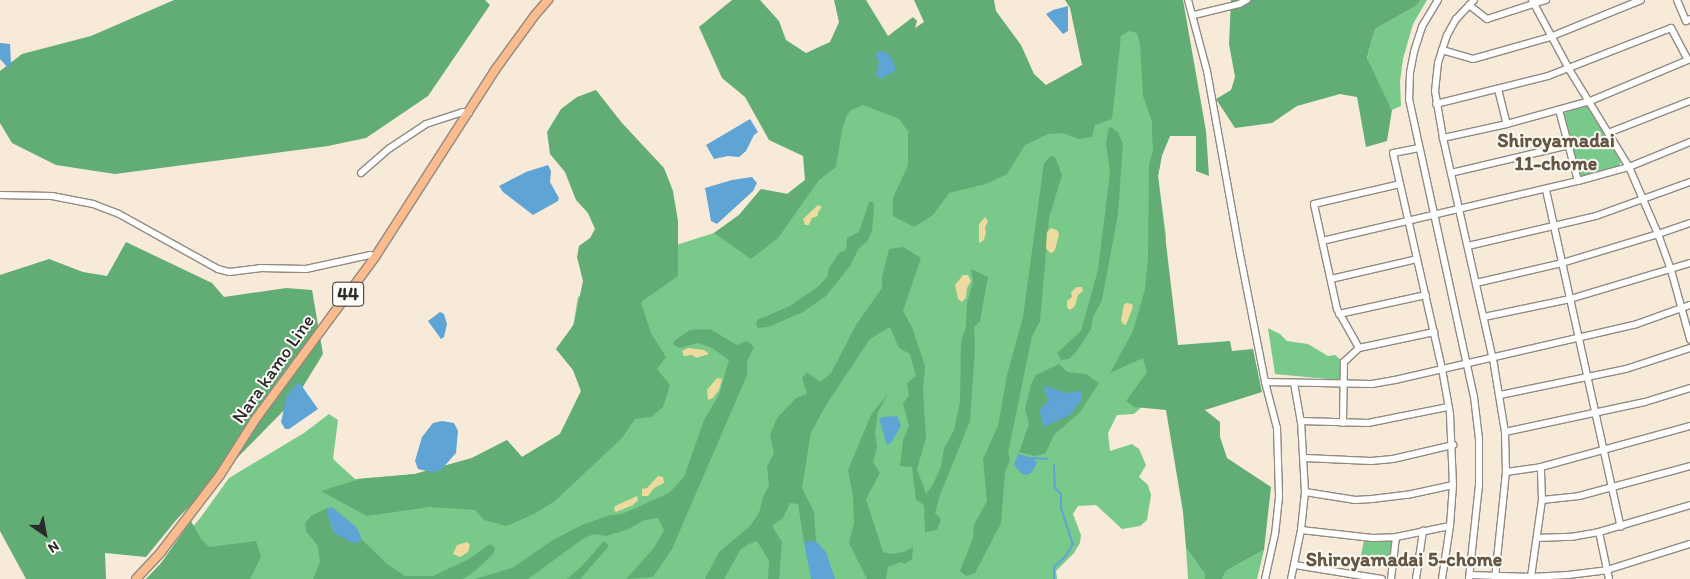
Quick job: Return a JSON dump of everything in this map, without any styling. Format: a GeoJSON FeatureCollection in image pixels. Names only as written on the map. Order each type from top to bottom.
{"type":"FeatureCollection","features":[{"type":"Feature","properties":{"kind":"main road","name":"Nara kamo Line"},"geometry":{"type":"LineString","coordinates":[[136,579],[161,552],[220,474],[255,420],[375,257],[495,70],[548,0]]}},
{"type":"Feature","properties":{"kind":"street"},"geometry":{"type":"LineString","coordinates":[[1188,0],[1194,15],[1207,72],[1265,382],[1275,415],[1280,461],[1275,534],[1265,579]]}},
{"type":"Feature","properties":{"kind":"street"},"geometry":{"type":"LineString","coordinates":[[1194,15],[1239,4],[1247,0]]}},
{"type":"Feature","properties":{"kind":"street"},"geometry":{"type":"LineString","coordinates":[[1438,0],[1422,27],[1411,62],[1409,98],[1418,148],[1467,364],[1476,414],[1479,467],[1476,530],[1469,577],[1531,577],[1607,570],[1690,544]]}},
{"type":"Feature","properties":{"kind":"street"},"geometry":{"type":"LineString","coordinates":[[1495,578],[1506,472],[1506,432],[1493,358],[1436,104],[1435,81],[1442,50],[1456,19],[1471,2],[1487,19],[1533,2],[1546,0]]}},
{"type":"Feature","properties":{"kind":"street"},"geometry":{"type":"LineString","coordinates":[[1442,50],[1473,59],[1550,37],[1640,0]]}},
{"type":"Feature","properties":{"kind":"street"},"geometry":{"type":"LineString","coordinates":[[1677,0],[1686,21],[1690,19]]}},
{"type":"Feature","properties":{"kind":"street"},"geometry":{"type":"LineString","coordinates":[[1533,2],[1550,37],[1629,167],[1658,234],[1671,270],[1690,339]]}},
{"type":"Feature","properties":{"kind":"street"},"geometry":{"type":"LineString","coordinates":[[1436,104],[1569,69],[1671,28],[1688,60],[1590,101],[1507,124],[1443,138]]}},
{"type":"Feature","properties":{"kind":"street"},"geometry":{"type":"LineString","coordinates":[[1498,89],[1507,124]]}},
{"type":"Feature","properties":{"kind":"street"},"geometry":{"type":"LineString","coordinates":[[1608,133],[1690,101]]}},
{"type":"Feature","properties":{"kind":"street"},"geometry":{"type":"LineString","coordinates":[[1560,110],[1578,182]]}},
{"type":"Feature","properties":{"kind":"street"},"geometry":{"type":"LineString","coordinates":[[361,173],[390,148],[426,124],[462,112],[469,113]]}},
{"type":"Feature","properties":{"kind":"street"},"geometry":{"type":"LineString","coordinates":[[1322,241],[1578,182],[1629,167],[1690,142]]}},
{"type":"Feature","properties":{"kind":"street"},"geometry":{"type":"LineString","coordinates":[[1452,173],[1569,145]]}},
{"type":"Feature","properties":{"kind":"street"},"geometry":{"type":"LineString","coordinates":[[1418,148],[1393,153],[1434,332],[1448,408],[1452,445],[1453,485],[1450,526],[1442,579]]}},
{"type":"Feature","properties":{"kind":"street"},"geometry":{"type":"LineString","coordinates":[[1468,246],[1596,216],[1690,182]]}},
{"type":"Feature","properties":{"kind":"street"},"geometry":{"type":"LineString","coordinates":[[1359,348],[1340,314],[1314,204],[1400,184]]}},
{"type":"Feature","properties":{"kind":"street"},"geometry":{"type":"LineString","coordinates":[[1546,190],[1621,527]]}},
{"type":"Feature","properties":{"kind":"street"},"geometry":{"type":"LineString","coordinates":[[0,195],[52,196],[93,204],[119,214],[218,269],[229,272],[260,268],[306,269],[370,255],[375,257]]}},
{"type":"Feature","properties":{"kind":"street"},"geometry":{"type":"LineString","coordinates":[[1476,283],[1562,263],[1658,234],[1690,222]]}},
{"type":"Feature","properties":{"kind":"street"},"geometry":{"type":"LineString","coordinates":[[1331,279],[1417,259]]}},
{"type":"Feature","properties":{"kind":"street"},"geometry":{"type":"LineString","coordinates":[[1484,317],[1570,298],[1690,263]]}},
{"type":"Feature","properties":{"kind":"street"},"geometry":{"type":"LineString","coordinates":[[1340,314],[1426,295]]}},
{"type":"Feature","properties":{"kind":"street"},"geometry":{"type":"LineString","coordinates":[[1265,382],[1372,384],[1442,370],[1634,325],[1690,305]]}},
{"type":"Feature","properties":{"kind":"street"},"geometry":{"type":"LineString","coordinates":[[1343,422],[1344,362],[1359,348],[1434,332]]}},
{"type":"Feature","properties":{"kind":"street"},"geometry":{"type":"LineString","coordinates":[[1500,395],[1626,369],[1690,348]]}},
{"type":"Feature","properties":{"kind":"street"},"geometry":{"type":"LineString","coordinates":[[1291,579],[1301,530],[1305,492],[1302,421],[1294,383]]}},
{"type":"Feature","properties":{"kind":"street"},"geometry":{"type":"LineString","coordinates":[[1506,432],[1645,402],[1690,388]]}},
{"type":"Feature","properties":{"kind":"street"},"geometry":{"type":"LineString","coordinates":[[1302,421],[1368,423],[1448,408]]}},
{"type":"Feature","properties":{"kind":"street"},"geometry":{"type":"LineString","coordinates":[[1506,472],[1540,467],[1690,426]]}},
{"type":"Feature","properties":{"kind":"street"},"geometry":{"type":"LineString","coordinates":[[1305,458],[1371,461],[1393,459],[1452,445]]}},
{"type":"Feature","properties":{"kind":"street"},"geometry":{"type":"LineString","coordinates":[[1542,500],[1579,496],[1690,466]]}},
{"type":"Feature","properties":{"kind":"street"},"geometry":{"type":"LineString","coordinates":[[1531,577],[1542,500],[1540,467]]}},
{"type":"Feature","properties":{"kind":"street"},"geometry":{"type":"LineString","coordinates":[[1305,492],[1355,500],[1407,495],[1453,485]]}},
{"type":"Feature","properties":{"kind":"street"},"geometry":{"type":"LineString","coordinates":[[1537,538],[1571,537],[1599,532],[1690,505]]}},
{"type":"Feature","properties":{"kind":"street"},"geometry":{"type":"LineString","coordinates":[[1301,530],[1354,536],[1396,537],[1450,526]]}},
{"type":"Feature","properties":{"kind":"street"},"geometry":{"type":"LineString","coordinates":[[1416,579],[1423,531]]}},
{"type":"Feature","properties":{"kind":"street"},"geometry":{"type":"LineString","coordinates":[[1599,532],[1609,579]]}},
{"type":"Feature","properties":{"kind":"street"},"geometry":{"type":"LineString","coordinates":[[1391,579],[1396,537]]}},
{"type":"Feature","properties":{"kind":"street"},"geometry":{"type":"LineString","coordinates":[[1295,565],[1382,579]]}},
{"type":"Feature","properties":{"kind":"green space"},"geometry":{"type":"Polygon","coordinates":[[[174,0],[485,0],[490,5],[428,96],[366,138],[328,146],[115,174],[56,165],[12,143],[0,123],[0,71],[22,54],[91,36],[174,0]]]}},
{"type":"Feature","properties":{"kind":"green space"},"geometry":{"type":"Polygon","coordinates":[[[732,0],[760,0],[779,21],[786,40],[806,53],[830,42],[839,22],[834,0],[866,0],[888,36],[913,17],[917,21],[915,28],[924,22],[914,0],[994,0],[996,11],[1021,45],[1034,74],[1046,85],[1082,65],[1070,8],[1065,0],[1183,0],[1206,131],[1209,176],[1196,171],[1196,136],[1170,136],[1162,155],[1158,176],[1178,345],[1230,341],[1232,351],[1253,349],[1262,392],[1205,410],[1220,422],[1220,437],[1227,458],[1271,487],[1264,550],[1226,571],[1222,579],[1205,579],[1205,574],[1186,548],[1183,512],[1166,410],[1134,407],[1126,401],[1147,372],[1143,358],[1110,373],[1133,331],[1145,289],[1148,257],[1149,165],[1153,151],[1152,122],[1143,96],[1140,44],[1137,33],[1129,31],[1121,36],[1112,119],[1095,125],[1092,137],[1079,139],[1062,133],[1048,134],[1025,145],[1007,174],[986,184],[949,193],[933,215],[914,227],[893,216],[893,198],[908,165],[908,131],[899,119],[863,105],[851,110],[846,117],[842,130],[836,167],[819,180],[778,238],[751,259],[714,233],[739,215],[761,189],[787,194],[805,180],[803,156],[769,140],[745,97],[722,78],[699,27],[732,0]]]}},
{"type":"Feature","properties":{"kind":"green space"},"geometry":{"type":"Polygon","coordinates":[[[1231,0],[1421,0],[1416,6],[1375,29],[1367,58],[1392,110],[1387,141],[1366,147],[1357,97],[1340,94],[1297,106],[1272,123],[1235,128],[1216,99],[1231,90],[1235,77],[1229,44],[1231,0]]]}},
{"type":"Feature","properties":{"kind":"green space"},"geometry":{"type":"Polygon","coordinates":[[[1421,0],[1427,0],[1413,24],[1403,59],[1400,82],[1401,106],[1392,110],[1367,59],[1375,29],[1416,6],[1421,0]]]}},
{"type":"Feature","properties":{"kind":"green space"},"geometry":{"type":"Polygon","coordinates":[[[1150,22],[1170,136],[1162,155],[1158,176],[1166,236],[1157,393],[1134,414],[1117,415],[1108,433],[1110,451],[1132,444],[1139,449],[1146,465],[1139,477],[1148,485],[1151,495],[1147,520],[1140,526],[1122,529],[1096,505],[1078,506],[1073,514],[1081,535],[1080,543],[1074,553],[1056,571],[1057,579],[149,579],[201,517],[229,478],[304,433],[329,414],[338,420],[333,459],[355,479],[415,474],[472,458],[507,440],[522,457],[560,434],[581,391],[573,370],[556,349],[573,327],[578,297],[673,246],[714,233],[739,215],[761,189],[788,194],[805,180],[808,155],[866,89],[1033,128],[1121,24],[1150,22]]]}},
{"type":"Feature","properties":{"kind":"green space"},"geometry":{"type":"Polygon","coordinates":[[[596,90],[622,123],[664,168],[673,191],[678,221],[678,276],[641,302],[651,333],[666,357],[657,369],[670,385],[663,407],[651,417],[635,419],[622,438],[555,501],[534,514],[506,526],[484,520],[475,510],[430,507],[367,516],[321,491],[360,479],[415,474],[472,458],[507,440],[522,457],[560,434],[581,391],[573,370],[556,349],[574,324],[583,281],[577,257],[579,246],[590,238],[595,229],[588,213],[576,200],[565,172],[550,154],[547,132],[561,109],[577,97],[596,90]]]}},
{"type":"Feature","properties":{"kind":"green space"},"geometry":{"type":"Polygon","coordinates":[[[1585,106],[1589,107],[1621,162],[1619,166],[1583,177],[1579,175],[1563,113],[1585,106]]]}},
{"type":"Feature","properties":{"kind":"green space"},"geometry":{"type":"Polygon","coordinates":[[[1111,127],[1118,132],[1123,144],[1118,214],[1102,300],[1093,317],[1091,329],[1077,351],[1069,359],[1061,360],[1057,353],[1081,331],[1098,270],[1110,173],[1106,143],[1108,130],[1111,127]]]}},
{"type":"Feature","properties":{"kind":"green space"},"geometry":{"type":"Polygon","coordinates":[[[1051,156],[1055,157],[1062,175],[1049,218],[1040,321],[1032,336],[1008,453],[1010,460],[1005,472],[1001,523],[975,573],[966,576],[960,571],[973,538],[974,525],[987,501],[983,459],[998,426],[1007,375],[1023,317],[1044,163],[1051,156]]]}},
{"type":"Feature","properties":{"kind":"green space"},"geometry":{"type":"Polygon","coordinates":[[[869,202],[873,202],[874,207],[872,231],[867,242],[859,248],[850,266],[826,296],[803,312],[768,327],[758,328],[757,320],[790,306],[819,286],[827,277],[829,268],[839,253],[846,250],[847,238],[859,232],[869,202]]]}},
{"type":"Feature","properties":{"kind":"green space"},"geometry":{"type":"Polygon","coordinates":[[[126,242],[212,283],[224,297],[286,288],[312,290],[323,354],[296,398],[177,519],[146,557],[105,553],[106,579],[26,579],[0,531],[0,275],[49,259],[83,272],[107,276],[126,242]]]}},
{"type":"Feature","properties":{"kind":"green space"},"geometry":{"type":"Polygon","coordinates":[[[903,247],[921,258],[903,311],[912,327],[925,366],[923,390],[926,438],[917,469],[926,494],[941,467],[944,449],[954,430],[960,402],[961,341],[966,327],[967,303],[973,281],[971,269],[988,277],[980,321],[974,327],[975,349],[970,421],[940,495],[935,513],[941,519],[937,530],[925,532],[924,505],[916,500],[912,467],[900,466],[903,440],[909,426],[903,404],[909,395],[907,383],[916,376],[910,354],[899,348],[890,327],[870,339],[828,402],[811,432],[802,488],[814,512],[816,541],[804,542],[798,504],[790,503],[783,518],[772,526],[782,542],[779,579],[768,579],[769,561],[757,541],[741,549],[724,579],[705,579],[719,552],[750,526],[759,513],[763,497],[769,486],[767,467],[774,453],[770,435],[777,418],[796,398],[807,394],[802,378],[807,372],[820,382],[831,373],[856,325],[882,288],[882,277],[889,249],[903,247]]]}},
{"type":"Feature","properties":{"kind":"green space"},"geometry":{"type":"Polygon","coordinates":[[[1268,328],[1280,334],[1287,341],[1308,344],[1328,356],[1335,355],[1341,360],[1341,378],[1337,380],[1275,374],[1268,328]]]}},
{"type":"Feature","properties":{"kind":"green space"},"geometry":{"type":"Polygon","coordinates":[[[710,329],[737,345],[747,341],[754,347],[747,361],[747,375],[672,549],[653,577],[626,579],[654,548],[664,530],[658,518],[645,520],[626,530],[606,536],[594,534],[584,538],[528,579],[475,579],[512,568],[553,540],[582,525],[610,515],[622,514],[669,493],[684,477],[704,420],[719,395],[729,360],[712,348],[698,343],[679,348],[673,344],[675,340],[690,330],[710,329]]]}},
{"type":"Feature","properties":{"kind":"green space"},"geometry":{"type":"Polygon","coordinates":[[[1059,364],[1067,372],[1086,374],[1099,383],[1080,412],[1054,435],[1045,454],[1034,456],[1019,452],[1029,424],[1025,409],[1032,382],[1036,375],[1059,364]]]}},
{"type":"Feature","properties":{"kind":"green space"},"geometry":{"type":"Polygon","coordinates":[[[888,393],[878,412],[875,432],[877,447],[873,462],[880,473],[866,499],[883,552],[890,554],[904,552],[913,547],[912,559],[905,564],[901,562],[888,567],[886,579],[867,579],[849,543],[854,523],[853,496],[848,470],[871,415],[888,393]]]}},
{"type":"Feature","properties":{"kind":"green space"},"geometry":{"type":"Polygon","coordinates":[[[327,508],[387,564],[405,576],[433,576],[469,559],[490,544],[495,548],[493,554],[475,571],[463,579],[313,579],[320,562],[318,546],[306,531],[305,523],[311,516],[327,508]]]}},
{"type":"Feature","properties":{"kind":"green space"},"geometry":{"type":"Polygon","coordinates":[[[191,521],[201,539],[209,547],[256,541],[261,557],[250,579],[146,579],[161,563],[191,521]]]}},
{"type":"Feature","properties":{"kind":"green space"},"geometry":{"type":"Polygon","coordinates":[[[1364,540],[1391,540],[1393,543],[1391,560],[1361,556],[1364,540]]]}},
{"type":"Feature","properties":{"kind":"green space"},"geometry":{"type":"Polygon","coordinates":[[[604,541],[609,546],[580,579],[567,579],[581,567],[604,541]]]}},
{"type":"Feature","properties":{"kind":"green space"},"geometry":{"type":"Polygon","coordinates":[[[1186,548],[1205,574],[1205,579],[1188,579],[1186,548]]]}},
{"type":"Feature","properties":{"kind":"green space"},"geometry":{"type":"Polygon","coordinates":[[[1264,550],[1257,579],[1222,579],[1226,571],[1264,550]]]}},
{"type":"Feature","properties":{"kind":"sand"},"geometry":{"type":"Polygon","coordinates":[[[818,205],[822,207],[818,212],[818,216],[812,218],[809,225],[805,225],[803,219],[818,205]]]}},
{"type":"Feature","properties":{"kind":"sand"},"geometry":{"type":"Polygon","coordinates":[[[985,217],[988,221],[985,228],[986,232],[984,240],[979,243],[979,224],[985,217]]]}},
{"type":"Feature","properties":{"kind":"sand"},"geometry":{"type":"Polygon","coordinates":[[[1051,228],[1057,230],[1059,234],[1055,250],[1052,253],[1046,248],[1047,232],[1051,228]]]}},
{"type":"Feature","properties":{"kind":"sand"},"geometry":{"type":"Polygon","coordinates":[[[963,275],[968,275],[971,281],[967,288],[966,298],[962,302],[958,299],[955,285],[963,275]]]}},
{"type":"Feature","properties":{"kind":"sand"},"geometry":{"type":"Polygon","coordinates":[[[1077,287],[1082,287],[1083,291],[1078,295],[1075,306],[1070,310],[1067,307],[1067,301],[1072,297],[1071,292],[1077,287]]]}},
{"type":"Feature","properties":{"kind":"sand"},"geometry":{"type":"Polygon","coordinates":[[[1124,304],[1132,304],[1133,307],[1126,325],[1121,320],[1124,304]]]}},
{"type":"Feature","properties":{"kind":"sand"},"geometry":{"type":"Polygon","coordinates":[[[688,348],[704,350],[709,354],[696,358],[692,355],[684,356],[682,351],[688,348]]]}},
{"type":"Feature","properties":{"kind":"sand"},"geometry":{"type":"Polygon","coordinates":[[[717,378],[722,379],[719,390],[713,398],[708,400],[707,390],[717,378]]]}},
{"type":"Feature","properties":{"kind":"sand"},"geometry":{"type":"Polygon","coordinates":[[[658,476],[663,477],[664,483],[654,488],[648,496],[642,496],[642,489],[647,488],[658,476]]]}},
{"type":"Feature","properties":{"kind":"sand"},"geometry":{"type":"Polygon","coordinates":[[[637,496],[638,500],[633,505],[616,512],[614,510],[615,506],[637,496]]]}},
{"type":"Feature","properties":{"kind":"sand"},"geometry":{"type":"Polygon","coordinates":[[[467,542],[470,545],[468,552],[460,557],[453,554],[457,545],[467,542]]]}},
{"type":"Feature","properties":{"kind":"water"},"geometry":{"type":"Polygon","coordinates":[[[1068,6],[1068,31],[1063,34],[1046,14],[1068,6]]]}},
{"type":"Feature","properties":{"kind":"water"},"geometry":{"type":"Polygon","coordinates":[[[0,43],[10,44],[11,64],[8,68],[0,59],[0,43]]]}},
{"type":"Feature","properties":{"kind":"water"},"geometry":{"type":"Polygon","coordinates":[[[880,51],[888,53],[896,67],[894,72],[880,79],[876,75],[879,62],[875,55],[880,51]]]}},
{"type":"Feature","properties":{"kind":"water"},"geometry":{"type":"Polygon","coordinates":[[[750,119],[758,132],[754,135],[746,151],[739,157],[728,156],[714,159],[706,145],[750,119]]]}},
{"type":"Feature","properties":{"kind":"water"},"geometry":{"type":"Polygon","coordinates":[[[548,165],[551,171],[550,182],[559,198],[558,201],[533,215],[503,192],[499,186],[526,172],[548,165]]]}},
{"type":"Feature","properties":{"kind":"water"},"geometry":{"type":"Polygon","coordinates":[[[752,177],[757,183],[753,191],[717,224],[711,221],[705,188],[732,180],[752,177]]]}},
{"type":"Feature","properties":{"kind":"water"},"geometry":{"type":"Polygon","coordinates":[[[440,312],[444,314],[447,324],[444,337],[441,339],[428,321],[440,312]]]}},
{"type":"Feature","properties":{"kind":"water"},"geometry":{"type":"Polygon","coordinates":[[[299,382],[318,409],[289,429],[285,429],[281,422],[287,395],[299,382]]]}},
{"type":"Feature","properties":{"kind":"water"},"geometry":{"type":"Polygon","coordinates":[[[1043,387],[1049,387],[1066,393],[1082,392],[1082,399],[1070,415],[1044,427],[1039,410],[1049,400],[1043,387]]]}},
{"type":"Feature","properties":{"kind":"water"},"geometry":{"type":"Polygon","coordinates":[[[897,416],[901,426],[891,443],[887,445],[879,419],[897,416]]]}},
{"type":"Feature","properties":{"kind":"water"},"geometry":{"type":"Polygon","coordinates":[[[442,421],[454,423],[458,431],[456,453],[440,471],[431,472],[418,469],[415,461],[422,437],[433,423],[442,421]]]}},
{"type":"Feature","properties":{"kind":"water"},"geometry":{"type":"Polygon","coordinates":[[[1018,454],[1033,458],[1037,463],[1032,472],[1027,475],[1022,474],[1014,465],[1018,454]]]}},
{"type":"Feature","properties":{"kind":"water"},"geometry":{"type":"Polygon","coordinates":[[[332,507],[356,527],[361,537],[360,542],[353,543],[334,533],[327,514],[327,508],[332,507]]]}},
{"type":"Feature","properties":{"kind":"water"},"geometry":{"type":"Polygon","coordinates":[[[816,541],[826,552],[835,579],[811,579],[804,542],[816,541]]]}},
{"type":"Feature","properties":{"kind":"waterway"},"geometry":{"type":"LineString","coordinates":[[1033,458],[1047,459]]}},
{"type":"Feature","properties":{"kind":"waterway"},"geometry":{"type":"LineString","coordinates":[[1054,465],[1055,488],[1061,494],[1061,508],[1073,544],[1065,557],[1054,567],[1054,579]]}},
{"type":"Feature","properties":{"kind":"district","name":"Shiroyamadai 11-chome"},"geometry":{"type":"Point","coordinates":[1556,152]}},
{"type":"Feature","properties":{"kind":"district","name":"Shiroyamadai 5-chome"},"geometry":{"type":"Point","coordinates":[1404,559]}}]}
